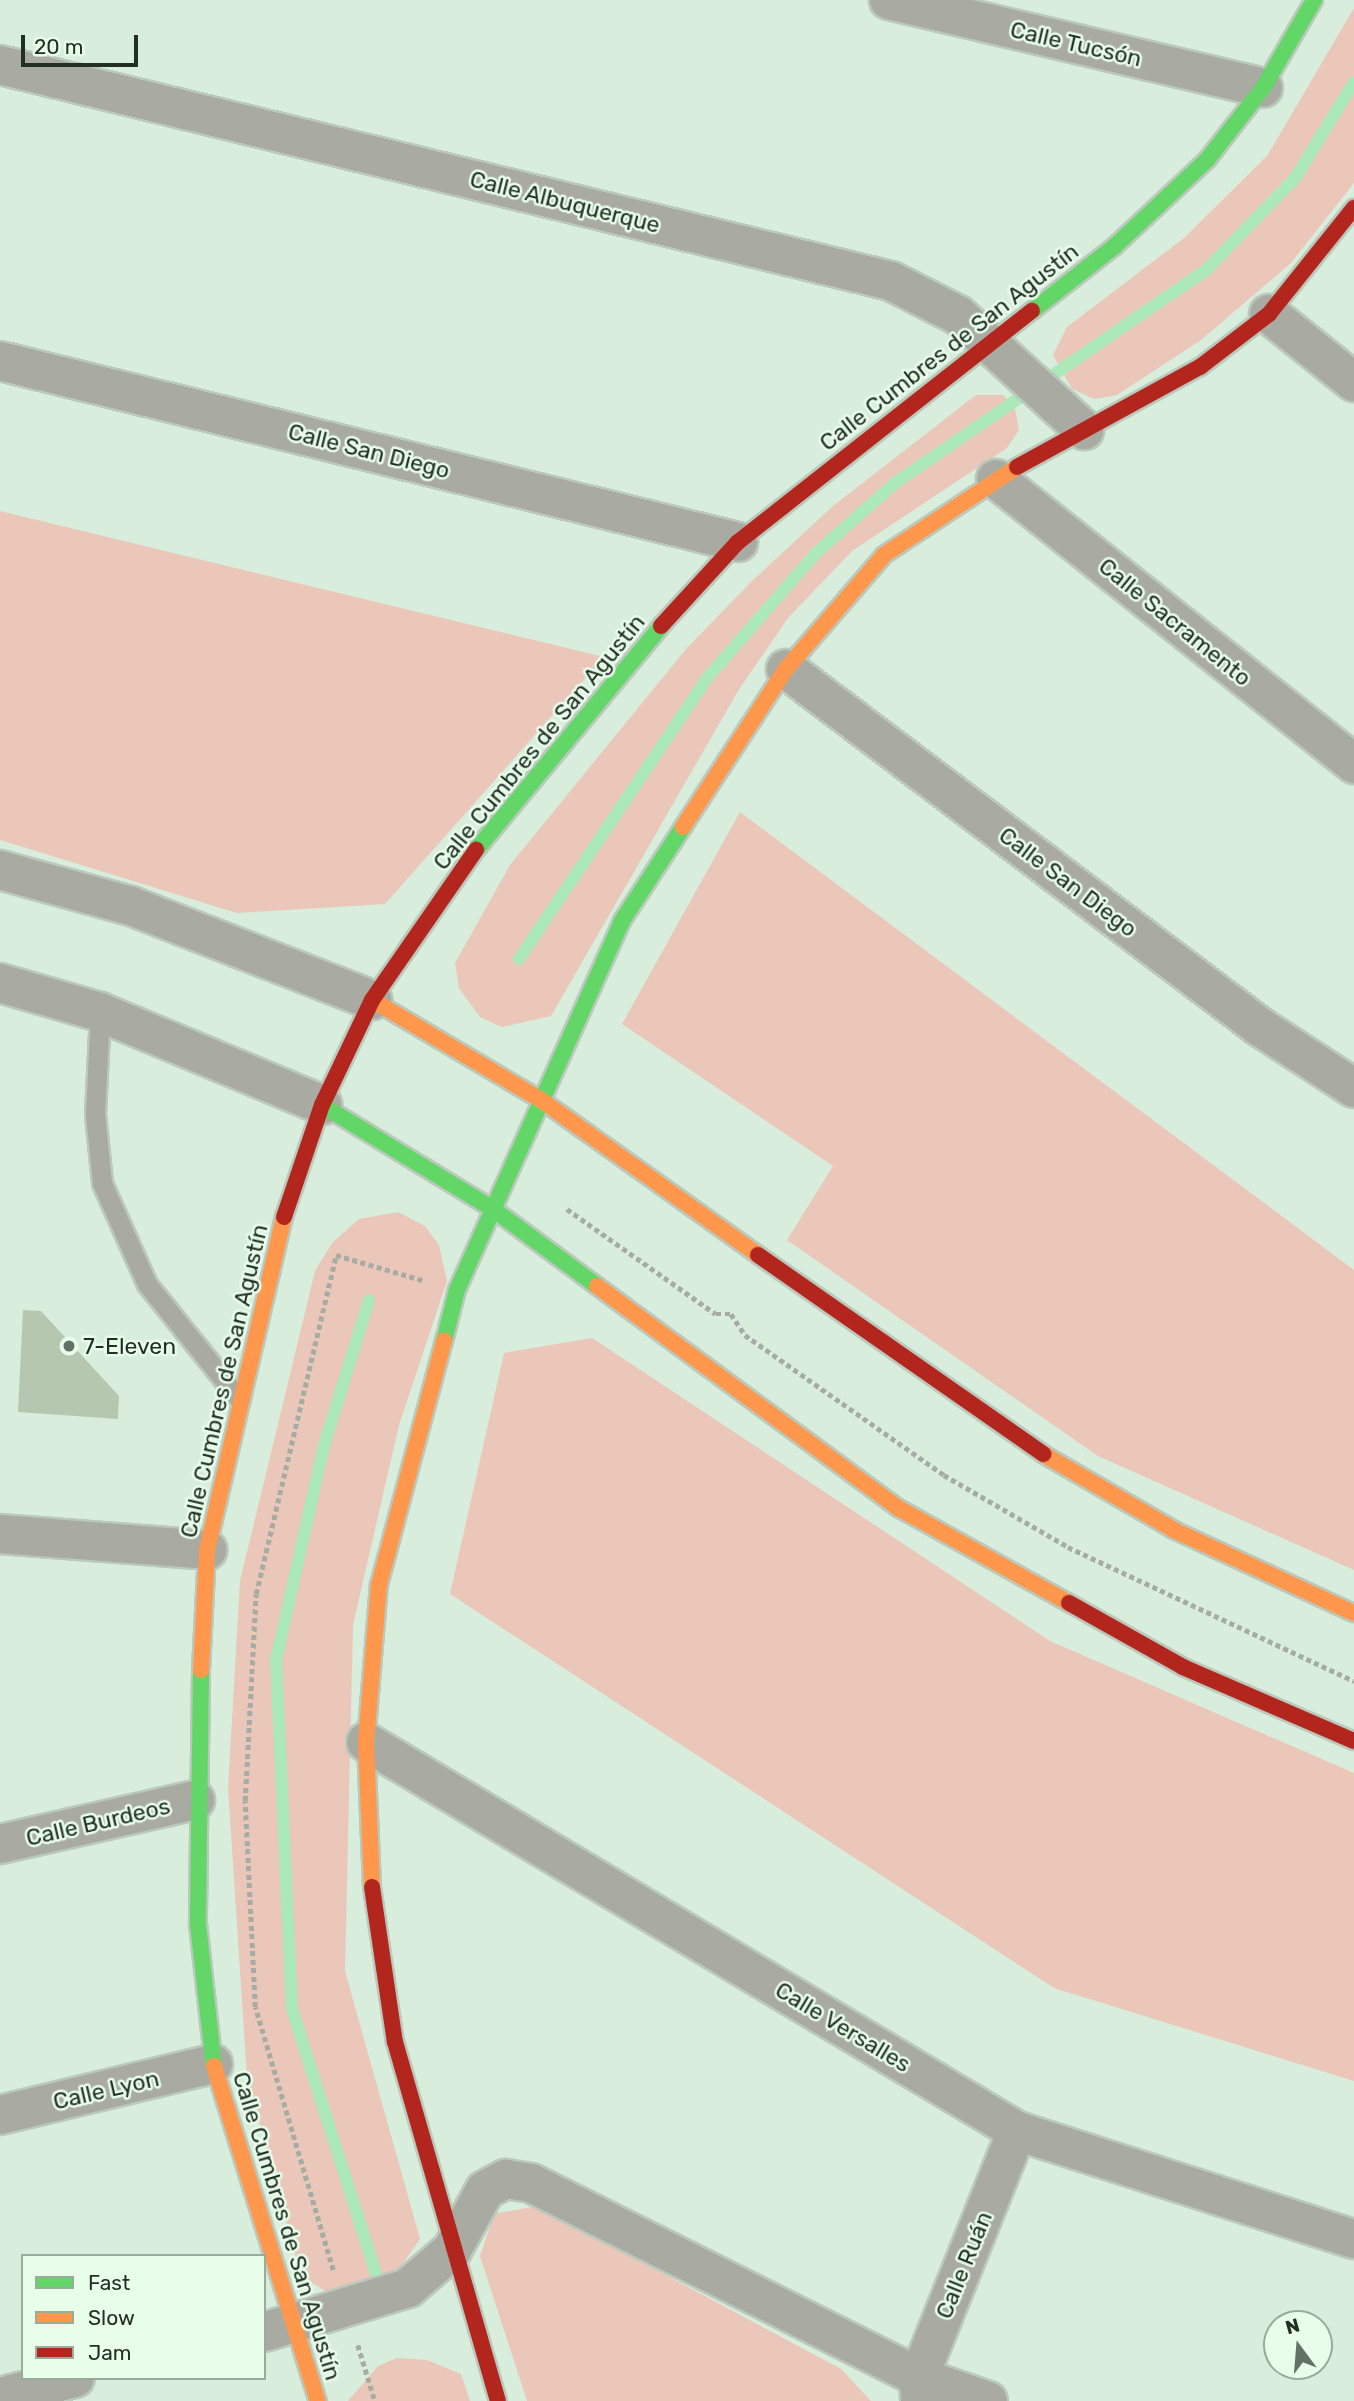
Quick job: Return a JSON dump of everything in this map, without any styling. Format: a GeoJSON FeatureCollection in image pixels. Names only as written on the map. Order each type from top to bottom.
{"type":"FeatureCollection","features":[{"type":"Feature","properties":{"kind":"street","name":"Calle Tucsón"},"geometry":{"type":"LineString","coordinates":[[889,0],[1263,88]]}},
{"type":"Feature","properties":{"kind":"street","name":"Calle Cumbres de San Agustín"},"geometry":{"type":"LineString","coordinates":[[260,2254],[213,2064],[198,1924],[195,1800],[207,1550],[270,1259],[322,1105],[372,1000],[485,838],[738,542],[988,341],[1115,246],[1207,160],[1263,88],[1314,0]]}},
{"type":"Feature","properties":{"kind":"street","name":"Calle Albuquerque"},"geometry":{"type":"LineString","coordinates":[[0,65],[891,281],[927,295],[988,341],[1084,430]]}},
{"type":"Feature","properties":{"kind":"street"},"geometry":{"type":"LineString","coordinates":[[498,2401],[452,2250],[395,2042],[376,1937],[366,1742],[379,1585],[457,1290],[622,921],[786,669],[884,555],[996,479],[1200,367],[1269,314],[1354,208]]}},
{"type":"Feature","properties":{"kind":"street"},"geometry":{"type":"LineString","coordinates":[[1269,314],[1354,382]]}},
{"type":"Feature","properties":{"kind":"street","name":"Calle San Diego"},"geometry":{"type":"LineString","coordinates":[[0,361],[738,542]]}},
{"type":"Feature","properties":{"kind":"street","name":"Calle Sacramento"},"geometry":{"type":"LineString","coordinates":[[996,479],[1354,764]]}},
{"type":"Feature","properties":{"kind":"street","name":"Calle San Diego"},"geometry":{"type":"LineString","coordinates":[[786,669],[1260,1027],[1354,1088]]}},
{"type":"Feature","properties":{"kind":"street"},"geometry":{"type":"LineString","coordinates":[[0,870],[131,906],[372,1000],[541,1100],[1003,1430],[1174,1530],[1354,1613]]}},
{"type":"Feature","properties":{"kind":"street"},"geometry":{"type":"LineString","coordinates":[[0,983],[100,1012],[322,1105],[493,1209],[900,1509],[1183,1667],[1354,1741]]}},
{"type":"Feature","properties":{"kind":"street"},"geometry":{"type":"LineString","coordinates":[[0,1534],[207,1550]]}},
{"type":"Feature","properties":{"kind":"street","name":"Calle Versalles"},"geometry":{"type":"LineString","coordinates":[[366,1742],[1017,2131],[1354,2239]]}},
{"type":"Feature","properties":{"kind":"street","name":"Calle Burdeos"},"geometry":{"type":"LineString","coordinates":[[0,1844],[195,1800]]}},
{"type":"Feature","properties":{"kind":"street","name":"Calle Lyon"},"geometry":{"type":"LineString","coordinates":[[0,2115],[213,2064]]}},
{"type":"Feature","properties":{"kind":"street","name":"Calle Ruán"},"geometry":{"type":"LineString","coordinates":[[919,2389],[1017,2131]]}},
{"type":"Feature","properties":{"kind":"street"},"geometry":{"type":"LineString","coordinates":[[279,2328],[347,2311],[408,2288],[452,2250],[485,2190],[506,2179],[531,2183],[919,2389],[988,2401]]}},
{"type":"Feature","properties":{"kind":"street","name":"Calle Cumbres de San Agustín"},"geometry":{"type":"LineString","coordinates":[[266,2276],[279,2328],[318,2401]]}},
{"type":"Feature","properties":{"kind":"street"},"geometry":{"type":"LineString","coordinates":[[0,2397],[67,2380]]}},
{"type":"Feature","properties":{"kind":"lane"},"geometry":{"type":"LineString","coordinates":[[100,1012],[95,1114],[102,1183],[147,1284],[240,1400]]}},
{"type":"Feature","properties":{"kind":"path"},"geometry":{"type":"LineString","coordinates":[[567,1209],[716,1314],[731,1314],[745,1335],[944,1475],[1068,1547],[1354,1681]]}},
{"type":"Feature","properties":{"kind":"path"},"geometry":{"type":"LineString","coordinates":[[375,2401],[255,2007],[246,1801],[256,1594],[337,1255],[457,1290]]}},
{"type":"Feature","properties":{"kind":"shaded area"},"geometry":{"type":"Polygon","coordinates":[[[1354,8],[1354,183],[1291,263],[1201,340],[1117,395],[1094,399],[1072,389],[1053,355],[1067,327],[1184,238],[1267,156],[1354,8]]]}},
{"type":"Feature","properties":{"kind":"shaded area"},"geometry":{"type":"Polygon","coordinates":[[[976,395],[1003,395],[1015,409],[1019,430],[1007,448],[852,551],[788,618],[738,691],[551,1016],[502,1027],[480,1017],[459,988],[455,963],[510,865],[686,649],[752,581],[833,506],[976,395]]]}},
{"type":"Feature","properties":{"kind":"shaded area"},"geometry":{"type":"Polygon","coordinates":[[[0,511],[604,657],[385,904],[237,913],[0,840],[0,511]]]}},
{"type":"Feature","properties":{"kind":"shaded area"},"geometry":{"type":"Polygon","coordinates":[[[740,812],[1354,1270],[1354,1570],[1098,1456],[787,1240],[833,1166],[622,1024],[740,812]]]}},
{"type":"Feature","properties":{"kind":"shaded area"},"geometry":{"type":"Polygon","coordinates":[[[398,1212],[425,1226],[439,1245],[447,1281],[399,1425],[353,1625],[345,1971],[420,2239],[390,2282],[356,2294],[325,2291],[301,2276],[247,2077],[228,1788],[240,1581],[315,1271],[332,1243],[359,1219],[398,1212]]]}},
{"type":"Feature","properties":{"kind":"shaded area"},"geometry":{"type":"Polygon","coordinates":[[[592,1338],[1050,1641],[1354,1773],[1354,2081],[1054,1988],[450,1594],[504,1353],[592,1338]]]}},
{"type":"Feature","properties":{"kind":"shaded area"},"geometry":{"type":"Polygon","coordinates":[[[537,2206],[841,2369],[871,2401],[527,2401],[480,2256],[494,2214],[537,2206]]]}},
{"type":"Feature","properties":{"kind":"shaded area"},"geometry":{"type":"Polygon","coordinates":[[[397,2358],[427,2360],[461,2374],[470,2401],[348,2401],[378,2366],[397,2358]]]}},
{"type":"Feature","properties":{"kind":"building"},"geometry":{"type":"Polygon","coordinates":[[[23,1310],[41,1311],[119,1396],[118,1419],[18,1412],[23,1310]]]}},
{"type":"Feature","properties":{"kind":"waterway"},"geometry":{"type":"LineString","coordinates":[[519,959],[707,678],[817,552],[895,483],[1205,271],[1295,178],[1354,82]]}},
{"type":"Feature","properties":{"kind":"waterway"},"geometry":{"type":"LineString","coordinates":[[369,1300],[324,1445],[276,1659],[292,2009],[375,2271]]}},
{"type":"Feature","properties":{"kind":"traffic: fast"},"geometry":{"type":"LineString","coordinates":[[1032,311],[1115,246],[1207,160],[1263,88],[1314,0]]}},
{"type":"Feature","properties":{"kind":"traffic: fast"},"geometry":{"type":"LineString","coordinates":[[476,850],[661,626]]}},
{"type":"Feature","properties":{"kind":"traffic: fast"},"geometry":{"type":"LineString","coordinates":[[444,1341],[457,1290],[622,921],[683,827]]}},
{"type":"Feature","properties":{"kind":"traffic: fast"},"geometry":{"type":"LineString","coordinates":[[322,1105],[493,1209],[597,1286]]}},
{"type":"Feature","properties":{"kind":"traffic: fast"},"geometry":{"type":"LineString","coordinates":[[201,1670],[198,1924],[214,2066]]}},
{"type":"Feature","properties":{"kind":"traffic: slow"},"geometry":{"type":"LineString","coordinates":[[683,827],[786,669],[884,555],[1017,467]]}},
{"type":"Feature","properties":{"kind":"traffic: slow"},"geometry":{"type":"LineString","coordinates":[[372,1000],[541,1100],[758,1255]]}},
{"type":"Feature","properties":{"kind":"traffic: slow"},"geometry":{"type":"LineString","coordinates":[[201,1670],[207,1550],[284,1217]]}},
{"type":"Feature","properties":{"kind":"traffic: slow"},"geometry":{"type":"LineString","coordinates":[[597,1286],[900,1509],[1069,1603]]}},
{"type":"Feature","properties":{"kind":"traffic: slow"},"geometry":{"type":"LineString","coordinates":[[372,1887],[366,1742],[379,1585],[444,1341]]}},
{"type":"Feature","properties":{"kind":"traffic: slow"},"geometry":{"type":"LineString","coordinates":[[1043,1454],[1174,1530],[1354,1613]]}},
{"type":"Feature","properties":{"kind":"traffic: slow"},"geometry":{"type":"LineString","coordinates":[[214,2066],[318,2401]]}},
{"type":"Feature","properties":{"kind":"traffic: jam"},"geometry":{"type":"LineString","coordinates":[[1017,467],[1200,367],[1269,314],[1354,208]]}},
{"type":"Feature","properties":{"kind":"traffic: jam"},"geometry":{"type":"LineString","coordinates":[[661,626],[738,542],[1032,311]]}},
{"type":"Feature","properties":{"kind":"traffic: jam"},"geometry":{"type":"LineString","coordinates":[[284,1217],[322,1105],[372,1000],[476,850]]}},
{"type":"Feature","properties":{"kind":"traffic: jam"},"geometry":{"type":"LineString","coordinates":[[758,1255],[1043,1454]]}},
{"type":"Feature","properties":{"kind":"traffic: jam"},"geometry":{"type":"LineString","coordinates":[[1069,1603],[1183,1667],[1354,1741]]}},
{"type":"Feature","properties":{"kind":"traffic: jam"},"geometry":{"type":"LineString","coordinates":[[372,1887],[395,2042],[498,2401]]}},
{"type":"Feature","properties":{"kind":"place","name":"7-Eleven"},"geometry":{"type":"Point","coordinates":[69,1346]}}]}
